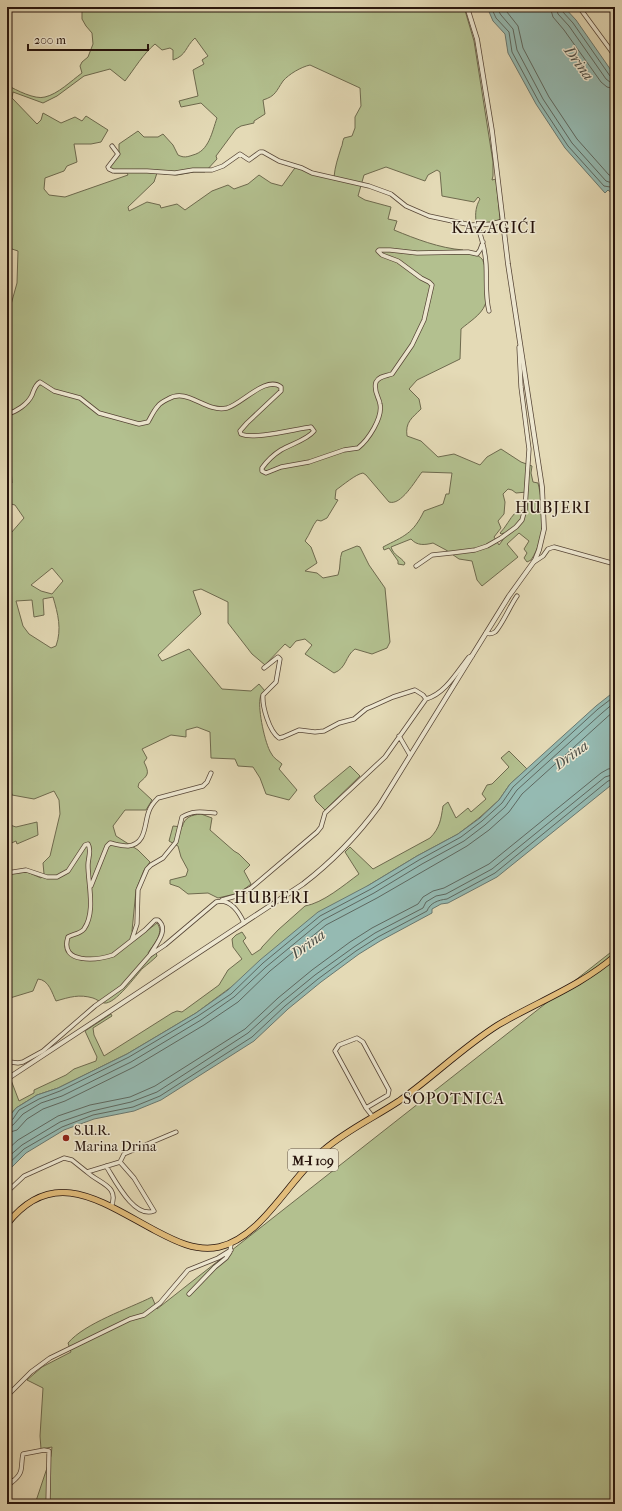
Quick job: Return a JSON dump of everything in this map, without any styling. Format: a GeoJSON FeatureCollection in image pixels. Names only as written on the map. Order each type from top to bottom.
{"type":"FeatureCollection","features":[{"type":"Feature","properties":{"kind":"main road","name":"M-I 109"},"geometry":{"type":"LineString","coordinates":[[7,1224],[19,1210],[29,1202],[52,1193],[64,1192],[90,1197],[171,1239],[190,1246],[213,1248],[231,1243],[247,1234],[320,1153],[332,1143],[404,1097],[493,1029],[586,978],[615,956]]}},
{"type":"Feature","properties":{"kind":"street"},"geometry":{"type":"LineString","coordinates":[[7,1079],[44,1052],[303,884],[340,854],[369,820],[539,550],[544,529],[542,487],[503,221],[492,131],[478,47],[467,7]]}},
{"type":"Feature","properties":{"kind":"street"},"geometry":{"type":"LineString","coordinates":[[579,7],[615,56]]}},
{"type":"Feature","properties":{"kind":"street"},"geometry":{"type":"LineString","coordinates":[[112,146],[118,154],[108,167],[113,171],[175,173],[193,170],[212,170],[223,166],[240,154],[249,160],[260,152],[263,152],[279,161],[302,168],[312,173],[369,186],[391,194],[406,206],[424,214],[466,224],[477,225],[503,221]]}},
{"type":"Feature","properties":{"kind":"street"},"geometry":{"type":"LineString","coordinates":[[477,225],[483,242],[486,266],[486,295],[489,311]]}},
{"type":"Feature","properties":{"kind":"street"},"geometry":{"type":"LineString","coordinates":[[7,414],[12,413],[26,403],[32,395],[36,385],[40,382],[54,391],[80,398],[99,413],[139,424],[148,422],[160,404],[175,396],[182,396],[211,408],[221,409],[239,403],[264,385],[276,385],[281,388],[281,391],[247,423],[242,429],[241,434],[263,435],[311,427],[314,431],[310,435],[280,451],[265,464],[262,471],[266,473],[281,467],[309,462],[344,450],[354,449],[362,444],[371,432],[380,414],[380,403],[376,393],[376,382],[380,377],[392,374],[412,345],[425,316],[432,285],[398,261],[380,254],[379,250],[417,253],[468,252],[477,254],[483,242]]}},
{"type":"Feature","properties":{"kind":"street"},"geometry":{"type":"LineString","coordinates":[[416,566],[432,554],[451,554],[475,550],[487,546],[516,527],[522,520],[526,498],[528,458],[530,449],[519,366],[520,342]]}},
{"type":"Feature","properties":{"kind":"street"},"geometry":{"type":"LineString","coordinates":[[532,562],[542,558],[548,549],[554,547],[615,564]]}},
{"type":"Feature","properties":{"kind":"street"},"geometry":{"type":"LineString","coordinates":[[486,633],[491,634],[496,631],[517,596]]}},
{"type":"Feature","properties":{"kind":"street"},"geometry":{"type":"LineString","coordinates":[[150,955],[165,945],[216,902],[236,896],[251,888],[317,832],[321,827],[325,813],[385,757],[426,699],[434,697],[440,692],[469,657],[472,656]]}},
{"type":"Feature","properties":{"kind":"street"},"geometry":{"type":"LineString","coordinates":[[264,668],[278,657],[280,659],[276,682],[263,695],[264,710],[274,733],[279,738],[283,738],[299,730],[315,732],[324,731],[339,723],[354,719],[366,709],[393,697],[415,690],[426,699]]}},
{"type":"Feature","properties":{"kind":"street"},"geometry":{"type":"LineString","coordinates":[[399,736],[410,755]]}},
{"type":"Feature","properties":{"kind":"street"},"geometry":{"type":"LineString","coordinates":[[90,887],[107,846],[110,843],[128,846],[139,841],[144,835],[150,809],[158,798],[203,786],[207,782],[211,773]]}},
{"type":"Feature","properties":{"kind":"street"},"geometry":{"type":"LineString","coordinates":[[131,940],[137,924],[138,890],[147,869],[163,858],[176,842],[182,818],[198,811],[215,813]]}},
{"type":"Feature","properties":{"kind":"street"},"geometry":{"type":"LineString","coordinates":[[7,873],[26,870],[46,877],[58,877],[68,871],[87,844],[90,846],[88,867],[91,894],[89,910],[84,928],[79,933],[68,937],[67,941],[68,950],[72,955],[83,960],[107,957],[113,954],[155,920],[160,921],[163,928],[160,940],[150,955],[122,987],[95,1006],[44,1052],[23,1062],[10,1062],[7,1064]]}},
{"type":"Feature","properties":{"kind":"street"},"geometry":{"type":"LineString","coordinates":[[222,900],[240,914],[244,923]]}},
{"type":"Feature","properties":{"kind":"street"},"geometry":{"type":"LineString","coordinates":[[366,1108],[388,1095],[389,1090],[363,1042],[357,1038],[339,1045],[335,1051],[366,1108],[373,1117]]}},
{"type":"Feature","properties":{"kind":"street"},"geometry":{"type":"LineString","coordinates":[[87,1172],[120,1162],[124,1154],[176,1132]]}},
{"type":"Feature","properties":{"kind":"street"},"geometry":{"type":"LineString","coordinates":[[7,1192],[24,1176],[64,1158],[72,1160],[113,1191],[114,1197],[111,1207]]}},
{"type":"Feature","properties":{"kind":"street"},"geometry":{"type":"LineString","coordinates":[[106,1166],[138,1209],[145,1212],[154,1211],[134,1178],[120,1162]]}},
{"type":"Feature","properties":{"kind":"street"},"geometry":{"type":"LineString","coordinates":[[189,1294],[215,1267],[226,1258],[230,1250],[231,1243]]}},
{"type":"Feature","properties":{"kind":"street"},"geometry":{"type":"LineString","coordinates":[[7,1396],[31,1372],[50,1358],[130,1319],[144,1315],[160,1303],[188,1270],[218,1258],[230,1250]]}},
{"type":"Feature","properties":{"kind":"street"},"geometry":{"type":"LineString","coordinates":[[7,1486],[16,1479],[21,1472],[23,1454],[37,1451],[49,1451],[48,1504]]}},
{"type":"Feature","properties":{"kind":"street"},"geometry":{"type":"LineString","coordinates":[[7,1475],[12,1482]]}},
{"type":"Feature","properties":{"kind":"green space"},"geometry":{"type":"Polygon","coordinates":[[[82,7],[464,7],[474,41],[493,162],[492,180],[496,179],[500,219],[498,221],[484,223],[476,221],[476,210],[480,199],[478,197],[474,202],[442,196],[440,172],[437,170],[428,175],[425,181],[386,167],[364,175],[358,196],[365,200],[391,207],[388,219],[397,221],[394,230],[436,245],[463,250],[465,253],[476,255],[482,259],[487,281],[485,305],[478,315],[461,329],[460,359],[417,380],[409,389],[419,399],[421,409],[408,424],[407,436],[421,441],[438,457],[454,454],[480,465],[487,457],[501,449],[521,462],[532,466],[531,473],[533,482],[538,483],[542,502],[542,523],[539,542],[531,560],[527,562],[524,558],[527,553],[524,549],[529,541],[519,533],[507,544],[518,557],[482,586],[477,580],[472,561],[459,559],[433,543],[421,544],[416,543],[411,539],[391,547],[405,563],[404,565],[398,564],[398,561],[389,548],[384,550],[383,547],[412,530],[424,511],[443,504],[446,494],[449,494],[452,473],[422,472],[403,497],[394,502],[389,502],[363,473],[357,475],[336,490],[335,499],[338,500],[327,518],[321,521],[317,520],[305,541],[311,547],[317,563],[305,571],[317,573],[323,578],[338,575],[342,552],[357,546],[360,547],[369,565],[385,588],[390,642],[387,648],[372,654],[355,649],[349,655],[344,665],[334,673],[305,654],[312,645],[305,639],[296,641],[290,648],[285,644],[265,665],[252,654],[228,623],[228,602],[201,589],[193,591],[201,614],[158,655],[162,661],[189,649],[222,689],[251,691],[259,684],[265,691],[260,696],[260,704],[261,719],[266,742],[272,755],[282,764],[279,769],[297,790],[289,800],[266,794],[260,778],[253,767],[238,766],[235,759],[211,758],[210,732],[197,727],[186,730],[186,737],[171,735],[142,749],[147,758],[144,762],[147,769],[147,774],[139,783],[138,787],[152,800],[146,810],[125,810],[113,826],[116,836],[138,850],[150,862],[144,870],[136,890],[132,931],[135,940],[157,923],[160,931],[159,935],[148,953],[151,957],[156,953],[157,956],[143,968],[119,995],[109,1002],[104,1003],[93,998],[83,996],[70,997],[56,1001],[47,984],[38,979],[33,991],[10,998],[8,1004],[9,1014],[7,1017],[7,874],[27,872],[41,878],[44,874],[43,863],[50,856],[60,814],[59,800],[54,791],[34,799],[12,795],[7,773],[7,536],[24,518],[15,505],[7,503],[7,486],[12,483],[11,468],[7,469],[7,319],[17,283],[18,251],[12,249],[7,244],[7,85],[20,92],[41,98],[60,90],[82,73],[80,66],[88,57],[93,44],[92,33],[82,19],[82,7]],[[195,38],[181,56],[173,60],[173,50],[170,48],[162,50],[155,44],[125,81],[110,69],[84,76],[57,96],[43,103],[13,92],[12,98],[37,124],[41,120],[43,113],[61,123],[75,117],[82,121],[86,116],[108,130],[101,142],[91,144],[74,144],[77,162],[67,166],[64,171],[45,178],[44,189],[49,195],[65,197],[128,175],[127,173],[114,173],[110,167],[119,152],[119,144],[138,131],[144,137],[158,137],[163,134],[173,145],[178,155],[182,157],[193,155],[203,150],[209,140],[217,118],[201,103],[181,107],[179,101],[198,96],[193,70],[204,64],[202,60],[208,56],[195,38]],[[310,65],[288,76],[273,95],[263,100],[265,114],[254,121],[254,123],[241,126],[236,129],[216,156],[217,159],[205,172],[177,175],[157,173],[154,182],[128,207],[129,211],[147,202],[160,205],[161,208],[177,204],[185,210],[212,191],[228,185],[234,189],[248,184],[259,175],[271,183],[282,186],[297,165],[312,172],[334,177],[343,139],[352,136],[355,128],[355,117],[361,106],[360,88],[310,65]],[[508,489],[503,494],[505,502],[504,514],[498,521],[501,528],[494,537],[499,545],[505,537],[504,533],[500,533],[513,515],[515,513],[522,514],[522,510],[527,510],[527,492],[516,493],[508,489]],[[52,568],[31,585],[41,591],[52,594],[63,581],[52,568]],[[53,597],[43,599],[44,615],[34,617],[32,600],[16,601],[23,626],[29,634],[51,648],[56,646],[59,634],[58,615],[53,597]]]}},
{"type":"Feature","properties":{"kind":"green space"},"geometry":{"type":"Polygon","coordinates":[[[509,751],[527,769],[510,784],[499,800],[458,834],[417,856],[369,885],[196,1013],[127,1054],[58,1088],[37,1095],[16,1108],[7,1119],[7,1083],[11,1080],[19,1101],[34,1093],[34,1090],[66,1075],[74,1069],[96,1061],[97,1057],[85,1031],[111,1014],[112,1016],[93,1028],[94,1035],[104,1056],[172,1013],[177,1011],[182,1012],[219,985],[228,970],[242,959],[233,947],[232,939],[236,935],[242,932],[246,938],[243,941],[252,955],[261,949],[278,930],[305,906],[326,897],[359,874],[345,852],[350,847],[373,869],[430,838],[438,827],[443,806],[448,802],[456,818],[468,808],[471,812],[486,799],[482,794],[487,785],[492,784],[509,767],[501,758],[509,751]]]}},
{"type":"Feature","properties":{"kind":"green space"},"geometry":{"type":"Polygon","coordinates":[[[350,766],[360,776],[325,810],[316,801],[314,796],[350,766]]]}},
{"type":"Feature","properties":{"kind":"green space"},"geometry":{"type":"Polygon","coordinates":[[[201,814],[212,818],[210,830],[250,865],[244,871],[251,884],[242,891],[218,898],[208,893],[188,894],[179,887],[170,884],[170,880],[186,876],[188,870],[181,857],[178,846],[169,841],[173,826],[182,827],[189,817],[201,814]]]}},
{"type":"Feature","properties":{"kind":"green space"},"geometry":{"type":"Polygon","coordinates":[[[37,822],[38,835],[17,844],[16,841],[7,845],[7,824],[16,827],[37,822]]]}},
{"type":"Feature","properties":{"kind":"green space"},"geometry":{"type":"Polygon","coordinates":[[[615,949],[615,1504],[35,1504],[51,1456],[52,1447],[41,1449],[40,1436],[43,1388],[27,1380],[42,1367],[71,1352],[68,1343],[85,1329],[107,1317],[152,1297],[157,1309],[615,949]]]}},
{"type":"Feature","properties":{"kind":"water","name":"Drina"},"geometry":{"type":"Polygon","coordinates":[[[487,7],[564,7],[576,20],[615,76],[615,196],[608,190],[605,193],[565,148],[536,104],[508,53],[505,34],[493,21],[487,7]]]}},
{"type":"Feature","properties":{"kind":"water","name":"Drina"},"geometry":{"type":"Polygon","coordinates":[[[615,691],[615,782],[497,877],[448,903],[441,904],[432,909],[432,913],[359,954],[288,1009],[254,1041],[161,1100],[134,1111],[94,1119],[64,1130],[26,1153],[7,1172],[7,1119],[16,1108],[37,1095],[58,1088],[127,1054],[196,1013],[228,990],[260,960],[318,912],[369,885],[417,856],[458,834],[480,818],[499,800],[510,784],[596,706],[615,691]]]}},
{"type":"Feature","properties":{"kind":"place","name":"S.U.R. Marina Drina"},"geometry":{"type":"Point","coordinates":[66,1138]}},
{"type":"Feature","properties":{"kind":"district","name":"KAZAGIĆI"},"geometry":{"type":"Point","coordinates":[494,227]}},
{"type":"Feature","properties":{"kind":"district","name":"HUBJERI"},"geometry":{"type":"Point","coordinates":[553,507]}},
{"type":"Feature","properties":{"kind":"district","name":"HUBJERI"},"geometry":{"type":"Point","coordinates":[272,897]}},
{"type":"Feature","properties":{"kind":"district","name":"SOPOTNICA"},"geometry":{"type":"Point","coordinates":[454,1098]}}]}
